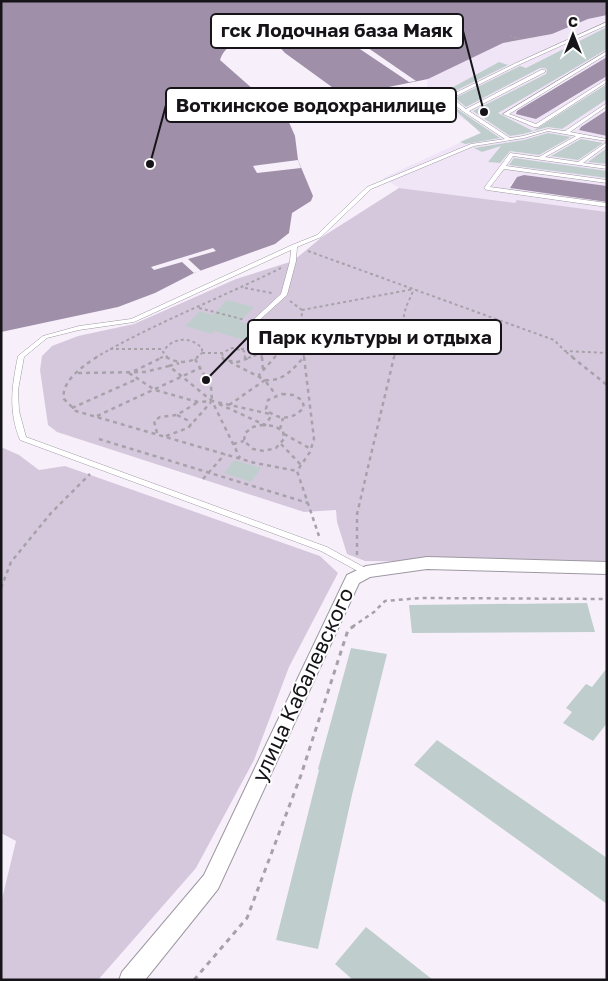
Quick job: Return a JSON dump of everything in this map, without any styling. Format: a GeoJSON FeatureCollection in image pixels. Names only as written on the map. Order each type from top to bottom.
{"type":"FeatureCollection","features":[{"type":"Feature","properties":{"kind":"street","name":"улица Кабалевского"},"geometry":{"type":"LineString","coordinates":[[130,980],[211,882],[353,578],[361,570],[427,563],[607,568]]}},
{"type":"Feature","properties":{"kind":"lane"},"geometry":{"type":"LineString","coordinates":[[451,97],[607,23]]}},
{"type":"Feature","properties":{"kind":"lane"},"geometry":{"type":"LineString","coordinates":[[607,52],[505,114],[548,130],[567,132],[607,141]]}},
{"type":"Feature","properties":{"kind":"lane"},"geometry":{"type":"LineString","coordinates":[[466,111],[543,71]]}},
{"type":"Feature","properties":{"kind":"lane"},"geometry":{"type":"LineString","coordinates":[[536,126],[607,80]]}},
{"type":"Feature","properties":{"kind":"lane"},"geometry":{"type":"LineString","coordinates":[[440,91],[451,97],[466,111],[509,139]]}},
{"type":"Feature","properties":{"kind":"lane"},"geometry":{"type":"LineString","coordinates":[[567,132],[607,104]]}},
{"type":"Feature","properties":{"kind":"lane"},"geometry":{"type":"LineString","coordinates":[[361,570],[324,549],[23,438],[16,411],[14,390],[21,356],[45,336],[79,328],[132,321],[319,236],[370,188],[473,145],[548,130]]}},
{"type":"Feature","properties":{"kind":"lane"},"geometry":{"type":"LineString","coordinates":[[540,158],[581,135]]}},
{"type":"Feature","properties":{"kind":"lane"},"geometry":{"type":"LineString","coordinates":[[579,164],[607,141]]}},
{"type":"Feature","properties":{"kind":"lane"},"geometry":{"type":"LineString","coordinates":[[607,168],[512,154],[488,188],[607,205]]}},
{"type":"Feature","properties":{"kind":"lane"},"geometry":{"type":"LineString","coordinates":[[503,167],[607,182]]}},
{"type":"Feature","properties":{"kind":"lane"},"geometry":{"type":"LineString","coordinates":[[253,322],[284,295],[293,261],[294,246]]}},
{"type":"Feature","properties":{"kind":"path"},"geometry":{"type":"LineString","coordinates":[[510,36],[520,39]]}},
{"type":"Feature","properties":{"kind":"path"},"geometry":{"type":"LineString","coordinates":[[270,114],[283,114]]}},
{"type":"Feature","properties":{"kind":"path"},"geometry":{"type":"LineString","coordinates":[[294,246],[554,340],[607,385]]}},
{"type":"Feature","properties":{"kind":"path"},"geometry":{"type":"LineString","coordinates":[[293,261],[244,288],[108,349],[76,373],[64,389],[63,395],[65,402],[72,408],[96,416],[225,454],[297,471]]}},
{"type":"Feature","properties":{"kind":"path"},"geometry":{"type":"LineString","coordinates":[[297,471],[314,439],[304,357],[302,310],[414,289]]}},
{"type":"Feature","properties":{"kind":"path"},"geometry":{"type":"LineString","coordinates":[[361,570],[357,514],[406,306],[414,289]]}},
{"type":"Feature","properties":{"kind":"path"},"geometry":{"type":"LineString","coordinates":[[263,371],[260,360],[265,347],[282,330]]}},
{"type":"Feature","properties":{"kind":"path"},"geometry":{"type":"LineString","coordinates":[[108,349],[164,349],[170,343],[185,340],[199,344],[202,348],[202,353]]}},
{"type":"Feature","properties":{"kind":"path"},"geometry":{"type":"LineString","coordinates":[[271,340],[304,351]]}},
{"type":"Feature","properties":{"kind":"path"},"geometry":{"type":"LineString","coordinates":[[260,377],[259,375],[283,347]]}},
{"type":"Feature","properties":{"kind":"path"},"geometry":{"type":"LineString","coordinates":[[76,373],[145,372],[195,359],[202,353],[222,353],[230,349],[294,347]]}},
{"type":"Feature","properties":{"kind":"path"},"geometry":{"type":"LineString","coordinates":[[164,349],[165,356],[169,360],[180,362]]}},
{"type":"Feature","properties":{"kind":"path"},"geometry":{"type":"LineString","coordinates":[[240,349],[246,354],[245,358]]}},
{"type":"Feature","properties":{"kind":"path"},"geometry":{"type":"LineString","coordinates":[[565,351],[607,353]]}},
{"type":"Feature","properties":{"kind":"path"},"geometry":{"type":"LineString","coordinates":[[222,353],[222,359],[271,382],[279,380],[304,357]]}},
{"type":"Feature","properties":{"kind":"path"},"geometry":{"type":"LineString","coordinates":[[230,362],[238,362],[263,353]]}},
{"type":"Feature","properties":{"kind":"path"},"geometry":{"type":"LineString","coordinates":[[132,372],[165,356]]}},
{"type":"Feature","properties":{"kind":"path"},"geometry":{"type":"LineString","coordinates":[[195,359],[211,387],[212,401],[240,458]]}},
{"type":"Feature","properties":{"kind":"path"},"geometry":{"type":"LineString","coordinates":[[169,366],[212,401],[266,425],[280,429],[284,434],[310,449]]}},
{"type":"Feature","properties":{"kind":"path"},"geometry":{"type":"LineString","coordinates":[[96,416],[200,368]]}},
{"type":"Feature","properties":{"kind":"path"},"geometry":{"type":"LineString","coordinates":[[128,372],[155,390],[198,402],[212,401],[283,418],[295,416],[301,412],[304,407],[303,402],[293,395],[276,395],[268,399],[265,404],[266,409],[271,414]]}},
{"type":"Feature","properties":{"kind":"path"},"geometry":{"type":"LineString","coordinates":[[72,408],[138,379]]}},
{"type":"Feature","properties":{"kind":"path"},"geometry":{"type":"LineString","coordinates":[[265,380],[276,395]]}},
{"type":"Feature","properties":{"kind":"path"},"geometry":{"type":"LineString","coordinates":[[228,405],[265,380]]}},
{"type":"Feature","properties":{"kind":"path"},"geometry":{"type":"LineString","coordinates":[[165,436],[181,433],[190,427],[212,401]]}},
{"type":"Feature","properties":{"kind":"path"},"geometry":{"type":"LineString","coordinates":[[158,434],[154,421],[160,417],[177,415],[198,402]]}},
{"type":"Feature","properties":{"kind":"path"},"geometry":{"type":"LineString","coordinates":[[266,425],[271,414]]}},
{"type":"Feature","properties":{"kind":"path"},"geometry":{"type":"LineString","coordinates":[[177,415],[187,420],[191,424],[190,427]]}},
{"type":"Feature","properties":{"kind":"path"},"geometry":{"type":"LineString","coordinates":[[280,429],[283,418]]}},
{"type":"Feature","properties":{"kind":"path"},"geometry":{"type":"LineString","coordinates":[[266,425],[247,430],[244,435],[244,441],[248,446],[258,450],[271,450],[281,444],[284,434]]}},
{"type":"Feature","properties":{"kind":"path"},"geometry":{"type":"LineString","coordinates":[[99,439],[308,503]]}},
{"type":"Feature","properties":{"kind":"path"},"geometry":{"type":"LineString","coordinates":[[233,444],[244,441]]}},
{"type":"Feature","properties":{"kind":"path"},"geometry":{"type":"LineString","coordinates":[[281,444],[301,466]]}},
{"type":"Feature","properties":{"kind":"path"},"geometry":{"type":"LineString","coordinates":[[203,479],[225,454]]}},
{"type":"Feature","properties":{"kind":"path"},"geometry":{"type":"LineString","coordinates":[[1,588],[11,562],[45,520],[84,478],[100,466]]}},
{"type":"Feature","properties":{"kind":"path"},"geometry":{"type":"LineString","coordinates":[[297,471],[324,549]]}},
{"type":"Feature","properties":{"kind":"path"},"geometry":{"type":"LineString","coordinates":[[194,980],[247,918],[301,775],[348,630],[374,612],[385,601],[422,598],[607,599]]}},
{"type":"Feature","properties":{"kind":"shaded area"},"geometry":{"type":"Polygon","coordinates":[[[1,1],[607,1],[607,15],[588,19],[552,34],[503,43],[428,79],[349,95],[336,90],[285,53],[273,40],[269,23],[264,23],[252,30],[254,38],[238,42],[229,47],[220,60],[288,120],[295,136],[298,160],[313,196],[311,201],[292,213],[289,233],[275,244],[194,273],[155,293],[118,307],[1,332],[1,1]]]}},
{"type":"Feature","properties":{"kind":"shaded area"},"geometry":{"type":"Polygon","coordinates":[[[607,15],[607,57],[541,95],[560,106],[607,76],[607,109],[579,129],[607,136],[607,186],[524,175],[517,177],[510,185],[510,188],[607,202],[607,212],[517,200],[515,203],[399,188],[383,178],[481,133],[426,94],[428,79],[503,43],[552,34],[588,19],[607,15]]]}},
{"type":"Feature","properties":{"kind":"shaded area"},"geometry":{"type":"Polygon","coordinates":[[[607,57],[607,76],[536,119],[516,114],[517,111],[607,57]]]}},
{"type":"Feature","properties":{"kind":"shaded area"},"geometry":{"type":"Polygon","coordinates":[[[607,110],[607,136],[579,130],[581,127],[607,110]]]}},
{"type":"Feature","properties":{"kind":"shaded area"},"geometry":{"type":"Polygon","coordinates":[[[524,175],[607,186],[607,202],[510,188],[517,177],[524,175]]]}},
{"type":"Feature","properties":{"kind":"shaded area"},"geometry":{"type":"Polygon","coordinates":[[[399,188],[515,203],[517,200],[607,212],[607,564],[365,561],[347,554],[337,522],[336,510],[304,512],[57,432],[48,425],[40,370],[42,356],[52,346],[78,336],[134,324],[236,279],[293,261],[322,237],[399,188]]]}},
{"type":"Feature","properties":{"kind":"shaded area"},"geometry":{"type":"Polygon","coordinates":[[[1,447],[19,455],[39,470],[65,466],[320,556],[338,573],[289,667],[254,760],[196,868],[98,980],[1,980],[1,903],[16,841],[1,833],[1,447]]]}},
{"type":"Feature","properties":{"kind":"pier"},"geometry":{"type":"Polygon","coordinates":[[[290,18],[295,18],[358,41],[416,81],[409,82],[345,39],[290,20],[290,18]]]}},
{"type":"Feature","properties":{"kind":"pier"},"geometry":{"type":"Polygon","coordinates":[[[298,160],[301,168],[257,173],[253,166],[298,160]]]}},
{"type":"Feature","properties":{"kind":"pier"},"geometry":{"type":"Polygon","coordinates":[[[213,248],[216,251],[188,259],[201,271],[194,273],[182,262],[154,270],[151,267],[213,248]]]}},
{"type":"Feature","properties":{"kind":"building"},"geometry":{"type":"Polygon","coordinates":[[[607,27],[607,49],[498,113],[533,131],[607,84],[607,99],[562,129],[548,127],[523,134],[510,136],[473,111],[546,74],[547,70],[545,68],[540,68],[466,107],[455,98],[520,66],[526,68],[607,27]]]}},
{"type":"Feature","properties":{"kind":"building"},"geometry":{"type":"Polygon","coordinates":[[[499,62],[508,65],[449,94],[446,91],[499,62]]]}},
{"type":"Feature","properties":{"kind":"building"},"geometry":{"type":"Polygon","coordinates":[[[438,95],[500,138],[465,144],[460,142],[481,133],[455,110],[448,111],[432,98],[438,95]]]}},
{"type":"Feature","properties":{"kind":"building"},"geometry":{"type":"Polygon","coordinates":[[[548,133],[571,137],[539,155],[510,151],[500,163],[488,162],[501,146],[482,152],[474,148],[524,140],[548,133]]]}},
{"type":"Feature","properties":{"kind":"building"},"geometry":{"type":"Polygon","coordinates":[[[581,139],[603,143],[578,160],[551,156],[581,139]]]}},
{"type":"Feature","properties":{"kind":"building"},"geometry":{"type":"Polygon","coordinates":[[[607,148],[607,164],[588,162],[607,148]]]}},
{"type":"Feature","properties":{"kind":"building"},"geometry":{"type":"Polygon","coordinates":[[[514,158],[607,171],[607,178],[509,165],[514,158]]]}},
{"type":"Feature","properties":{"kind":"building"},"geometry":{"type":"Polygon","coordinates":[[[227,300],[254,307],[240,322],[270,330],[258,344],[214,331],[212,334],[185,326],[200,311],[213,315],[227,300]]]}},
{"type":"Feature","properties":{"kind":"building"},"geometry":{"type":"Polygon","coordinates":[[[234,460],[261,468],[251,482],[224,473],[234,460]]]}},
{"type":"Feature","properties":{"kind":"building"},"geometry":{"type":"Polygon","coordinates":[[[587,603],[595,632],[412,633],[409,605],[587,603]]]}},
{"type":"Feature","properties":{"kind":"building"},"geometry":{"type":"Polygon","coordinates":[[[351,648],[387,654],[352,795],[318,949],[276,940],[318,769],[351,648]]]}},
{"type":"Feature","properties":{"kind":"building"},"geometry":{"type":"Polygon","coordinates":[[[607,668],[607,723],[593,741],[563,723],[572,712],[566,708],[586,684],[592,687],[607,668]]]}},
{"type":"Feature","properties":{"kind":"building"},"geometry":{"type":"Polygon","coordinates":[[[437,740],[607,858],[607,904],[414,765],[437,740]]]}},
{"type":"Feature","properties":{"kind":"building"},"geometry":{"type":"Polygon","coordinates":[[[366,927],[433,980],[353,980],[335,964],[366,927]]]}},
{"type":"Feature","properties":{"kind":"place","name":"гск Лодочная база Маяк"},"geometry":{"type":"Point","coordinates":[484,112]}},
{"type":"Feature","properties":{"kind":"place","name":"Воткинское водохранилище"},"geometry":{"type":"Point","coordinates":[150,164]}},
{"type":"Feature","properties":{"kind":"place","name":"Парк культуры и отдыха"},"geometry":{"type":"Point","coordinates":[206,380]}}]}
